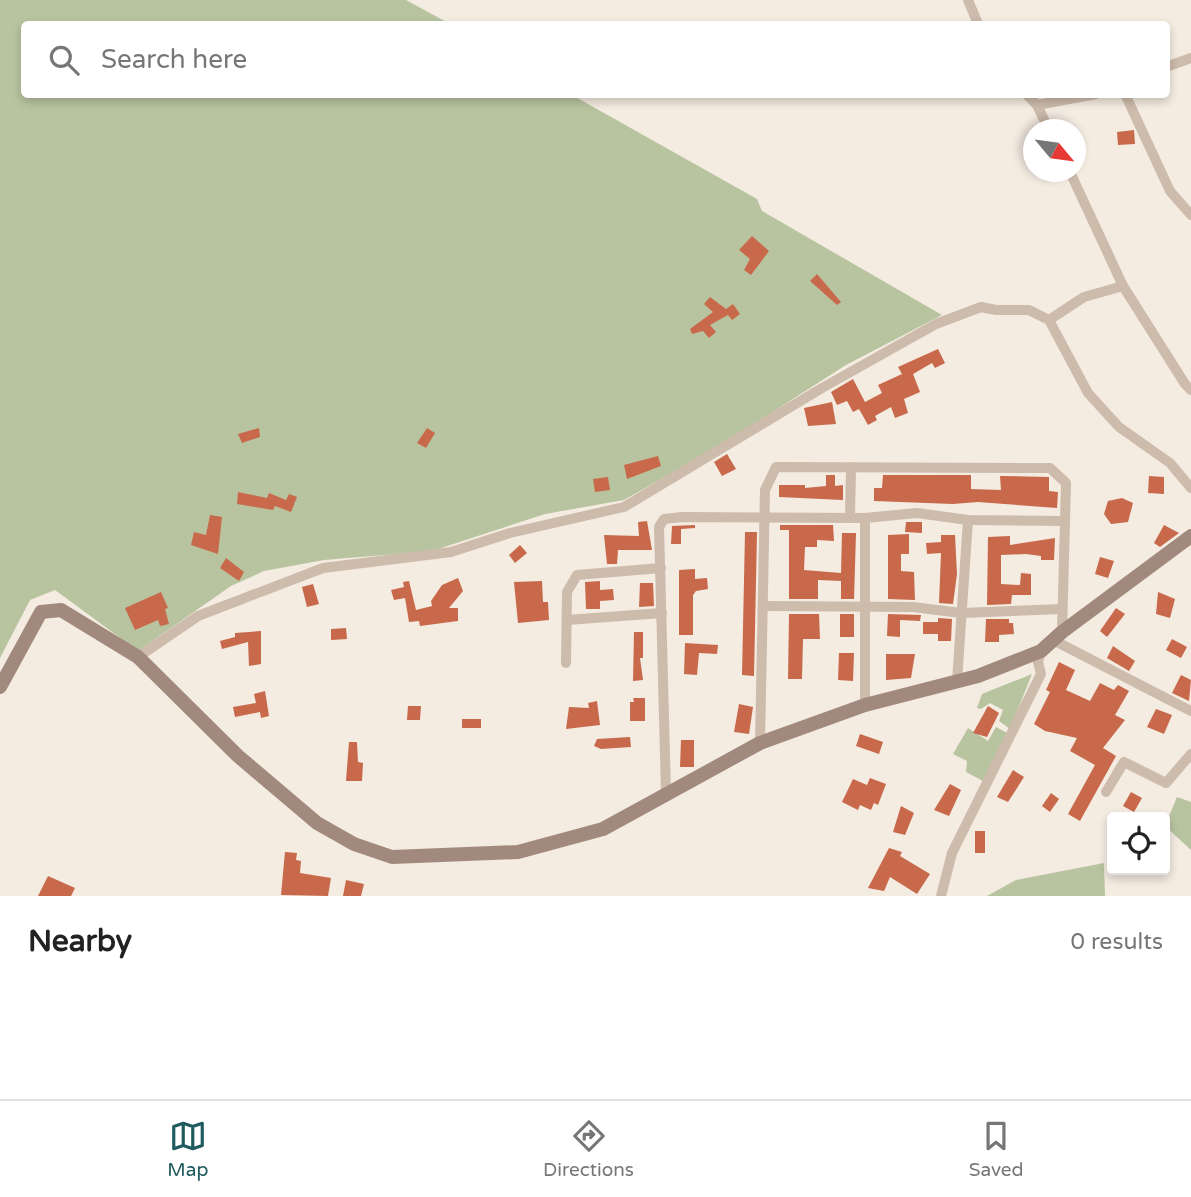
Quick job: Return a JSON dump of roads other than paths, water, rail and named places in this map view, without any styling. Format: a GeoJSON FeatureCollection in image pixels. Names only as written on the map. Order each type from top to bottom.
{"type":"FeatureCollection","features":[{"type":"Feature","properties":{"kind":"street"},"geometry":{"type":"LineString","coordinates":[[968,0],[977,21]]}},
{"type":"Feature","properties":{"kind":"street"},"geometry":{"type":"LineString","coordinates":[[1170,66],[1191,58]]}},
{"type":"Feature","properties":{"kind":"street"},"geometry":{"type":"LineString","coordinates":[[1030,98],[1044,119]]}},
{"type":"Feature","properties":{"kind":"street"},"geometry":{"type":"LineString","coordinates":[[1037,105],[1075,98]]}},
{"type":"Feature","properties":{"kind":"street"},"geometry":{"type":"LineString","coordinates":[[1127,98],[1170,191],[1191,215]]}},
{"type":"Feature","properties":{"kind":"street"},"geometry":{"type":"LineString","coordinates":[[1075,182],[1123,286],[1191,390]]}},
{"type":"Feature","properties":{"kind":"street"},"geometry":{"type":"LineString","coordinates":[[1049,320],[1084,297],[1123,286]]}},
{"type":"Feature","properties":{"kind":"street"},"geometry":{"type":"LineString","coordinates":[[138,657],[198,616],[323,568],[451,552],[510,533],[624,507],[868,362],[936,324],[981,307],[1029,310],[1049,320],[1088,393],[1119,427],[1170,463],[1191,488]]}},
{"type":"Feature","properties":{"kind":"street"},"geometry":{"type":"LineString","coordinates":[[760,743],[765,491],[776,467],[1050,468],[1066,482],[1062,610],[1058,637]]}},
{"type":"Feature","properties":{"kind":"street"},"geometry":{"type":"LineString","coordinates":[[850,518],[851,467]]}},
{"type":"Feature","properties":{"kind":"street"},"geometry":{"type":"LineString","coordinates":[[666,793],[659,527],[664,519],[865,519],[917,513],[968,520],[1065,521]]}},
{"type":"Feature","properties":{"kind":"street"},"geometry":{"type":"LineString","coordinates":[[865,519],[865,705]]}},
{"type":"Feature","properties":{"kind":"street"},"geometry":{"type":"LineString","coordinates":[[957,681],[968,520]]}},
{"type":"Feature","properties":{"kind":"street"},"geometry":{"type":"LineString","coordinates":[[0,687],[41,612],[61,610],[138,657],[238,756],[317,823],[354,844],[392,857],[519,852],[603,829],[760,743],[865,705],[957,681],[1041,651],[1191,536]]}},
{"type":"Feature","properties":{"kind":"street"},"geometry":{"type":"LineString","coordinates":[[566,663],[567,592],[577,575],[661,568]]}},
{"type":"Feature","properties":{"kind":"street"},"geometry":{"type":"LineString","coordinates":[[762,606],[913,607],[961,613],[1062,610]]}},
{"type":"Feature","properties":{"kind":"street"},"geometry":{"type":"LineString","coordinates":[[567,620],[662,613]]}},
{"type":"Feature","properties":{"kind":"street"},"geometry":{"type":"LineString","coordinates":[[1058,637],[1191,711]]}},
{"type":"Feature","properties":{"kind":"street"},"geometry":{"type":"LineString","coordinates":[[941,896],[952,853],[1041,674],[1038,662],[1041,651]]}},
{"type":"Feature","properties":{"kind":"street"},"geometry":{"type":"LineString","coordinates":[[1106,792],[1124,762],[1166,783],[1191,754]]}}]}
